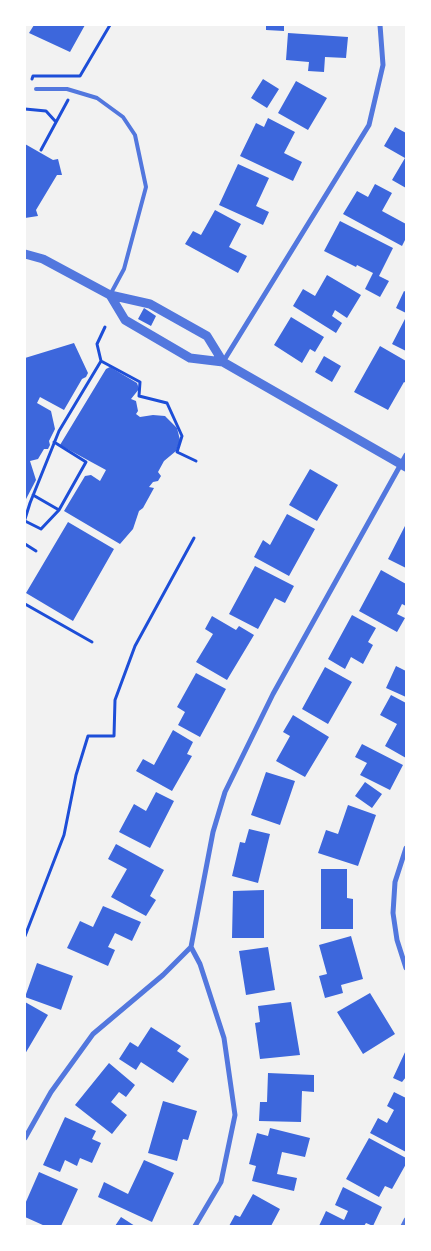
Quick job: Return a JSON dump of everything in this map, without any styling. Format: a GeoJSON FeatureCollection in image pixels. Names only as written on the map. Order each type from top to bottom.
{"type":"FeatureCollection","features":[{"type":"Feature","properties":{"kind":"street"},"geometry":{"type":"LineString","coordinates":[[223,362],[369,125],[384,65],[380,25]]}},
{"type":"Feature","properties":{"kind":"street"},"geometry":{"type":"LineString","coordinates":[[25,254],[43,259],[110,295],[150,304],[207,336],[223,362]]}},
{"type":"Feature","properties":{"kind":"street"},"geometry":{"type":"LineString","coordinates":[[25,1138],[51,1092],[93,1034],[163,975],[191,947],[213,832],[225,792],[273,694],[404,462],[223,362],[190,358],[125,320],[110,295]]}},
{"type":"Feature","properties":{"kind":"street"},"geometry":{"type":"LineString","coordinates":[[406,848],[396,882],[393,913],[397,940],[406,968]]}},
{"type":"Feature","properties":{"kind":"street"},"geometry":{"type":"LineString","coordinates":[[191,947],[200,964],[224,1038],[235,1116],[221,1182],[196,1226]]}},
{"type":"Feature","properties":{"kind":"street"},"geometry":{"type":"LineString","coordinates":[[403,1226],[406,1220]]}},
{"type":"Feature","properties":{"kind":"lane"},"geometry":{"type":"LineString","coordinates":[[36,89],[67,89],[97,98],[123,117],[135,135],[146,186],[124,269],[110,295]]}},
{"type":"Feature","properties":{"kind":"path"},"geometry":{"type":"LineString","coordinates":[[31,84],[33,76],[80,76],[110,25]]}},
{"type":"Feature","properties":{"kind":"path"},"geometry":{"type":"LineString","coordinates":[[41,150],[69,100]]}},
{"type":"Feature","properties":{"kind":"path"},"geometry":{"type":"LineString","coordinates":[[25,109],[46,110],[56,122]]}},
{"type":"Feature","properties":{"kind":"path"},"geometry":{"type":"LineString","coordinates":[[54,442],[86,462],[58,510],[41,529],[25,520],[33,495],[54,442],[59,431],[101,361],[97,344],[104,327]]}},
{"type":"Feature","properties":{"kind":"path"},"geometry":{"type":"LineString","coordinates":[[101,361],[140,382],[139,396],[167,403],[182,436],[178,452],[196,461]]}},
{"type":"Feature","properties":{"kind":"path"},"geometry":{"type":"LineString","coordinates":[[33,495],[58,510]]}},
{"type":"Feature","properties":{"kind":"path"},"geometry":{"type":"LineString","coordinates":[[25,936],[64,835],[76,775],[88,736],[114,736],[115,700],[135,646],[194,538]]}},
{"type":"Feature","properties":{"kind":"path"},"geometry":{"type":"LineString","coordinates":[[25,544],[36,551]]}},
{"type":"Feature","properties":{"kind":"path"},"geometry":{"type":"LineString","coordinates":[[25,604],[92,642]]}},
{"type":"Feature","properties":{"kind":"building"},"geometry":{"type":"Polygon","coordinates":[[[34,25],[85,25],[70,52],[29,33],[34,25]]]}},
{"type":"Feature","properties":{"kind":"building"},"geometry":{"type":"Polygon","coordinates":[[[266,25],[284,25],[284,31],[266,30],[266,25]]]}},
{"type":"Feature","properties":{"kind":"building"},"geometry":{"type":"Polygon","coordinates":[[[288,33],[348,37],[346,58],[325,57],[324,72],[308,71],[309,62],[286,60],[288,33]]]}},
{"type":"Feature","properties":{"kind":"building"},"geometry":{"type":"Polygon","coordinates":[[[263,79],[279,89],[267,108],[251,98],[263,79]]]}},
{"type":"Feature","properties":{"kind":"building"},"geometry":{"type":"Polygon","coordinates":[[[296,81],[327,98],[308,130],[278,113],[296,81]]]}},
{"type":"Feature","properties":{"kind":"building"},"geometry":{"type":"Polygon","coordinates":[[[268,118],[295,132],[284,153],[302,162],[293,181],[240,156],[256,123],[264,127],[268,118]]]}},
{"type":"Feature","properties":{"kind":"building"},"geometry":{"type":"Polygon","coordinates":[[[395,127],[406,133],[406,188],[392,180],[405,158],[384,146],[395,127]]]}},
{"type":"Feature","properties":{"kind":"building"},"geometry":{"type":"Polygon","coordinates":[[[25,144],[53,160],[58,159],[62,175],[57,175],[36,210],[38,216],[25,218],[25,144]]]}},
{"type":"Feature","properties":{"kind":"building"},"geometry":{"type":"Polygon","coordinates":[[[238,164],[269,178],[256,206],[269,212],[263,225],[219,205],[238,164]]]}},
{"type":"Feature","properties":{"kind":"building"},"geometry":{"type":"Polygon","coordinates":[[[375,184],[392,193],[382,211],[406,224],[406,238],[402,246],[343,214],[357,191],[368,197],[375,184]]]}},
{"type":"Feature","properties":{"kind":"building"},"geometry":{"type":"Polygon","coordinates":[[[215,210],[241,224],[229,247],[247,256],[238,273],[185,244],[193,231],[201,235],[215,210]]]}},
{"type":"Feature","properties":{"kind":"building"},"geometry":{"type":"Polygon","coordinates":[[[340,221],[393,248],[379,276],[389,281],[380,297],[365,289],[373,273],[324,251],[340,221]]]}},
{"type":"Feature","properties":{"kind":"building"},"geometry":{"type":"Polygon","coordinates":[[[327,275],[361,295],[347,318],[335,310],[332,316],[342,323],[336,333],[293,306],[303,289],[315,296],[327,275]]]}},
{"type":"Feature","properties":{"kind":"building"},"geometry":{"type":"Polygon","coordinates":[[[404,291],[406,292],[406,313],[396,308],[404,291]]]}},
{"type":"Feature","properties":{"kind":"building"},"geometry":{"type":"Polygon","coordinates":[[[144,308],[156,316],[151,326],[138,319],[144,308]]]}},
{"type":"Feature","properties":{"kind":"building"},"geometry":{"type":"Polygon","coordinates":[[[291,317],[324,337],[315,352],[310,349],[302,363],[274,345],[291,317]]]}},
{"type":"Feature","properties":{"kind":"building"},"geometry":{"type":"Polygon","coordinates":[[[406,317],[406,351],[392,344],[406,317]]]}},
{"type":"Feature","properties":{"kind":"building"},"geometry":{"type":"Polygon","coordinates":[[[74,343],[88,373],[82,379],[64,410],[40,397],[37,403],[51,411],[55,429],[49,441],[48,449],[44,449],[38,459],[30,461],[36,480],[25,501],[25,358],[74,343]]]}},
{"type":"Feature","properties":{"kind":"building"},"geometry":{"type":"Polygon","coordinates":[[[380,346],[406,361],[406,383],[404,382],[388,410],[354,392],[380,346]]]}},
{"type":"Feature","properties":{"kind":"building"},"geometry":{"type":"Polygon","coordinates":[[[324,356],[341,366],[332,382],[315,372],[324,356]]]}},
{"type":"Feature","properties":{"kind":"building"},"geometry":{"type":"Polygon","coordinates":[[[110,367],[137,383],[139,389],[131,399],[136,401],[138,411],[136,414],[140,417],[165,416],[177,428],[180,440],[176,451],[164,461],[158,472],[161,476],[158,481],[153,482],[149,487],[154,488],[143,508],[139,511],[133,529],[120,544],[64,511],[85,476],[91,475],[100,481],[106,470],[60,445],[106,369],[110,367]]]}},
{"type":"Feature","properties":{"kind":"building"},"geometry":{"type":"Polygon","coordinates":[[[310,469],[338,485],[317,521],[289,505],[310,469]]]}},
{"type":"Feature","properties":{"kind":"building"},"geometry":{"type":"Polygon","coordinates":[[[287,514],[315,529],[289,576],[254,557],[263,540],[270,545],[287,514]]]}},
{"type":"Feature","properties":{"kind":"building"},"geometry":{"type":"Polygon","coordinates":[[[68,522],[114,549],[73,621],[26,593],[68,522]]]}},
{"type":"Feature","properties":{"kind":"building"},"geometry":{"type":"Polygon","coordinates":[[[406,524],[406,568],[388,559],[406,524]]]}},
{"type":"Feature","properties":{"kind":"building"},"geometry":{"type":"Polygon","coordinates":[[[255,566],[294,586],[285,603],[275,598],[258,629],[229,614],[255,566]]]}},
{"type":"Feature","properties":{"kind":"building"},"geometry":{"type":"Polygon","coordinates":[[[381,570],[406,584],[406,606],[402,604],[397,614],[405,618],[397,632],[359,611],[381,570]]]}},
{"type":"Feature","properties":{"kind":"building"},"geometry":{"type":"Polygon","coordinates":[[[352,615],[376,628],[368,642],[373,645],[363,664],[351,657],[345,669],[328,659],[352,615]]]}},
{"type":"Feature","properties":{"kind":"building"},"geometry":{"type":"Polygon","coordinates":[[[212,616],[236,630],[239,626],[254,635],[227,680],[196,662],[213,634],[205,629],[212,616]]]}},
{"type":"Feature","properties":{"kind":"building"},"geometry":{"type":"Polygon","coordinates":[[[396,666],[406,671],[406,697],[386,688],[396,666]]]}},
{"type":"Feature","properties":{"kind":"building"},"geometry":{"type":"Polygon","coordinates":[[[325,667],[352,682],[328,724],[302,709],[325,667]]]}},
{"type":"Feature","properties":{"kind":"building"},"geometry":{"type":"Polygon","coordinates":[[[196,673],[226,689],[200,737],[178,725],[185,712],[177,707],[196,673]]]}},
{"type":"Feature","properties":{"kind":"building"},"geometry":{"type":"Polygon","coordinates":[[[391,695],[406,703],[406,758],[385,746],[397,724],[380,715],[391,695]]]}},
{"type":"Feature","properties":{"kind":"building"},"geometry":{"type":"Polygon","coordinates":[[[293,715],[329,737],[305,777],[276,761],[290,736],[283,732],[293,715]]]}},
{"type":"Feature","properties":{"kind":"building"},"geometry":{"type":"Polygon","coordinates":[[[173,730],[193,742],[187,754],[192,756],[172,791],[136,771],[143,759],[154,765],[173,730]]]}},
{"type":"Feature","properties":{"kind":"building"},"geometry":{"type":"Polygon","coordinates":[[[362,744],[403,765],[390,790],[360,775],[367,763],[355,757],[362,744]]]}},
{"type":"Feature","properties":{"kind":"building"},"geometry":{"type":"Polygon","coordinates":[[[266,772],[295,781],[280,825],[251,815],[266,772]]]}},
{"type":"Feature","properties":{"kind":"building"},"geometry":{"type":"Polygon","coordinates":[[[365,782],[382,794],[372,808],[355,796],[365,782]]]}},
{"type":"Feature","properties":{"kind":"building"},"geometry":{"type":"Polygon","coordinates":[[[156,792],[174,801],[150,848],[119,832],[134,804],[146,811],[156,792]]]}},
{"type":"Feature","properties":{"kind":"building"},"geometry":{"type":"Polygon","coordinates":[[[348,805],[376,815],[358,866],[318,853],[326,830],[338,834],[348,805]]]}},
{"type":"Feature","properties":{"kind":"building"},"geometry":{"type":"Polygon","coordinates":[[[249,829],[270,834],[258,883],[232,876],[240,842],[245,843],[249,829]]]}},
{"type":"Feature","properties":{"kind":"building"},"geometry":{"type":"Polygon","coordinates":[[[116,844],[164,870],[150,896],[156,900],[146,916],[111,897],[127,869],[108,859],[116,844]]]}},
{"type":"Feature","properties":{"kind":"building"},"geometry":{"type":"Polygon","coordinates":[[[321,869],[347,869],[347,898],[353,899],[353,929],[321,929],[321,869]]]}},
{"type":"Feature","properties":{"kind":"building"},"geometry":{"type":"Polygon","coordinates":[[[264,890],[264,938],[232,938],[233,891],[264,890]]]}},
{"type":"Feature","properties":{"kind":"building"},"geometry":{"type":"Polygon","coordinates":[[[103,906],[141,922],[132,941],[115,933],[108,947],[115,950],[108,966],[67,948],[80,921],[93,927],[103,906]]]}},
{"type":"Feature","properties":{"kind":"building"},"geometry":{"type":"Polygon","coordinates":[[[351,936],[363,979],[341,985],[343,993],[325,998],[319,976],[327,974],[319,945],[351,936]]]}},
{"type":"Feature","properties":{"kind":"building"},"geometry":{"type":"Polygon","coordinates":[[[268,947],[275,990],[246,995],[239,951],[268,947]]]}},
{"type":"Feature","properties":{"kind":"building"},"geometry":{"type":"Polygon","coordinates":[[[37,963],[73,976],[61,1010],[25,997],[37,963]]]}},
{"type":"Feature","properties":{"kind":"building"},"geometry":{"type":"Polygon","coordinates":[[[370,993],[395,1034],[363,1054],[337,1012],[370,993]]]}},
{"type":"Feature","properties":{"kind":"building"},"geometry":{"type":"Polygon","coordinates":[[[25,1002],[48,1015],[25,1054],[25,1002]]]}},
{"type":"Feature","properties":{"kind":"building"},"geometry":{"type":"Polygon","coordinates":[[[291,1002],[300,1055],[260,1059],[255,1023],[260,1022],[258,1006],[291,1002]]]}},
{"type":"Feature","properties":{"kind":"building"},"geometry":{"type":"Polygon","coordinates":[[[151,1027],[181,1046],[177,1051],[189,1059],[173,1083],[141,1062],[136,1070],[119,1059],[130,1042],[138,1047],[151,1027]]]}},
{"type":"Feature","properties":{"kind":"building"},"geometry":{"type":"Polygon","coordinates":[[[406,1050],[406,1077],[402,1082],[393,1078],[406,1050]]]}},
{"type":"Feature","properties":{"kind":"building"},"geometry":{"type":"Polygon","coordinates":[[[109,1063],[135,1085],[126,1097],[119,1092],[111,1102],[127,1115],[112,1134],[75,1105],[109,1063]]]}},
{"type":"Feature","properties":{"kind":"building"},"geometry":{"type":"Polygon","coordinates":[[[268,1073],[314,1075],[314,1092],[302,1091],[301,1122],[259,1121],[260,1102],[267,1102],[268,1073]]]}},
{"type":"Feature","properties":{"kind":"building"},"geometry":{"type":"Polygon","coordinates":[[[394,1092],[406,1098],[406,1152],[370,1133],[378,1118],[387,1123],[394,1110],[387,1106],[394,1092]]]}},
{"type":"Feature","properties":{"kind":"building"},"geometry":{"type":"Polygon","coordinates":[[[163,1101],[197,1111],[188,1140],[183,1139],[177,1161],[148,1153],[163,1101]]]}},
{"type":"Feature","properties":{"kind":"building"},"geometry":{"type":"Polygon","coordinates":[[[65,1117],[96,1131],[92,1139],[101,1143],[92,1163],[80,1158],[77,1166],[65,1160],[60,1172],[43,1165],[65,1117]]]}},
{"type":"Feature","properties":{"kind":"building"},"geometry":{"type":"Polygon","coordinates":[[[270,1128],[310,1138],[305,1157],[282,1152],[277,1174],[297,1178],[294,1191],[252,1181],[256,1166],[249,1164],[257,1133],[268,1136],[270,1128]]]}},
{"type":"Feature","properties":{"kind":"building"},"geometry":{"type":"Polygon","coordinates":[[[369,1138],[406,1158],[406,1164],[392,1189],[385,1186],[379,1197],[346,1179],[369,1138]]]}},
{"type":"Feature","properties":{"kind":"building"},"geometry":{"type":"Polygon","coordinates":[[[144,1160],[174,1173],[152,1222],[98,1197],[104,1182],[128,1194],[144,1160]]]}},
{"type":"Feature","properties":{"kind":"building"},"geometry":{"type":"Polygon","coordinates":[[[39,1172],[78,1189],[61,1226],[45,1226],[25,1217],[25,1204],[39,1172]]]}},
{"type":"Feature","properties":{"kind":"building"},"geometry":{"type":"Polygon","coordinates":[[[343,1187],[382,1207],[373,1226],[366,1223],[364,1226],[319,1226],[326,1211],[344,1220],[348,1211],[335,1205],[343,1187]]]}},
{"type":"Feature","properties":{"kind":"building"},"geometry":{"type":"Polygon","coordinates":[[[253,1194],[280,1209],[271,1226],[229,1226],[235,1215],[240,1217],[253,1194]]]}},
{"type":"Feature","properties":{"kind":"building"},"geometry":{"type":"Polygon","coordinates":[[[121,1217],[135,1226],[115,1226],[121,1217]]]}}]}
